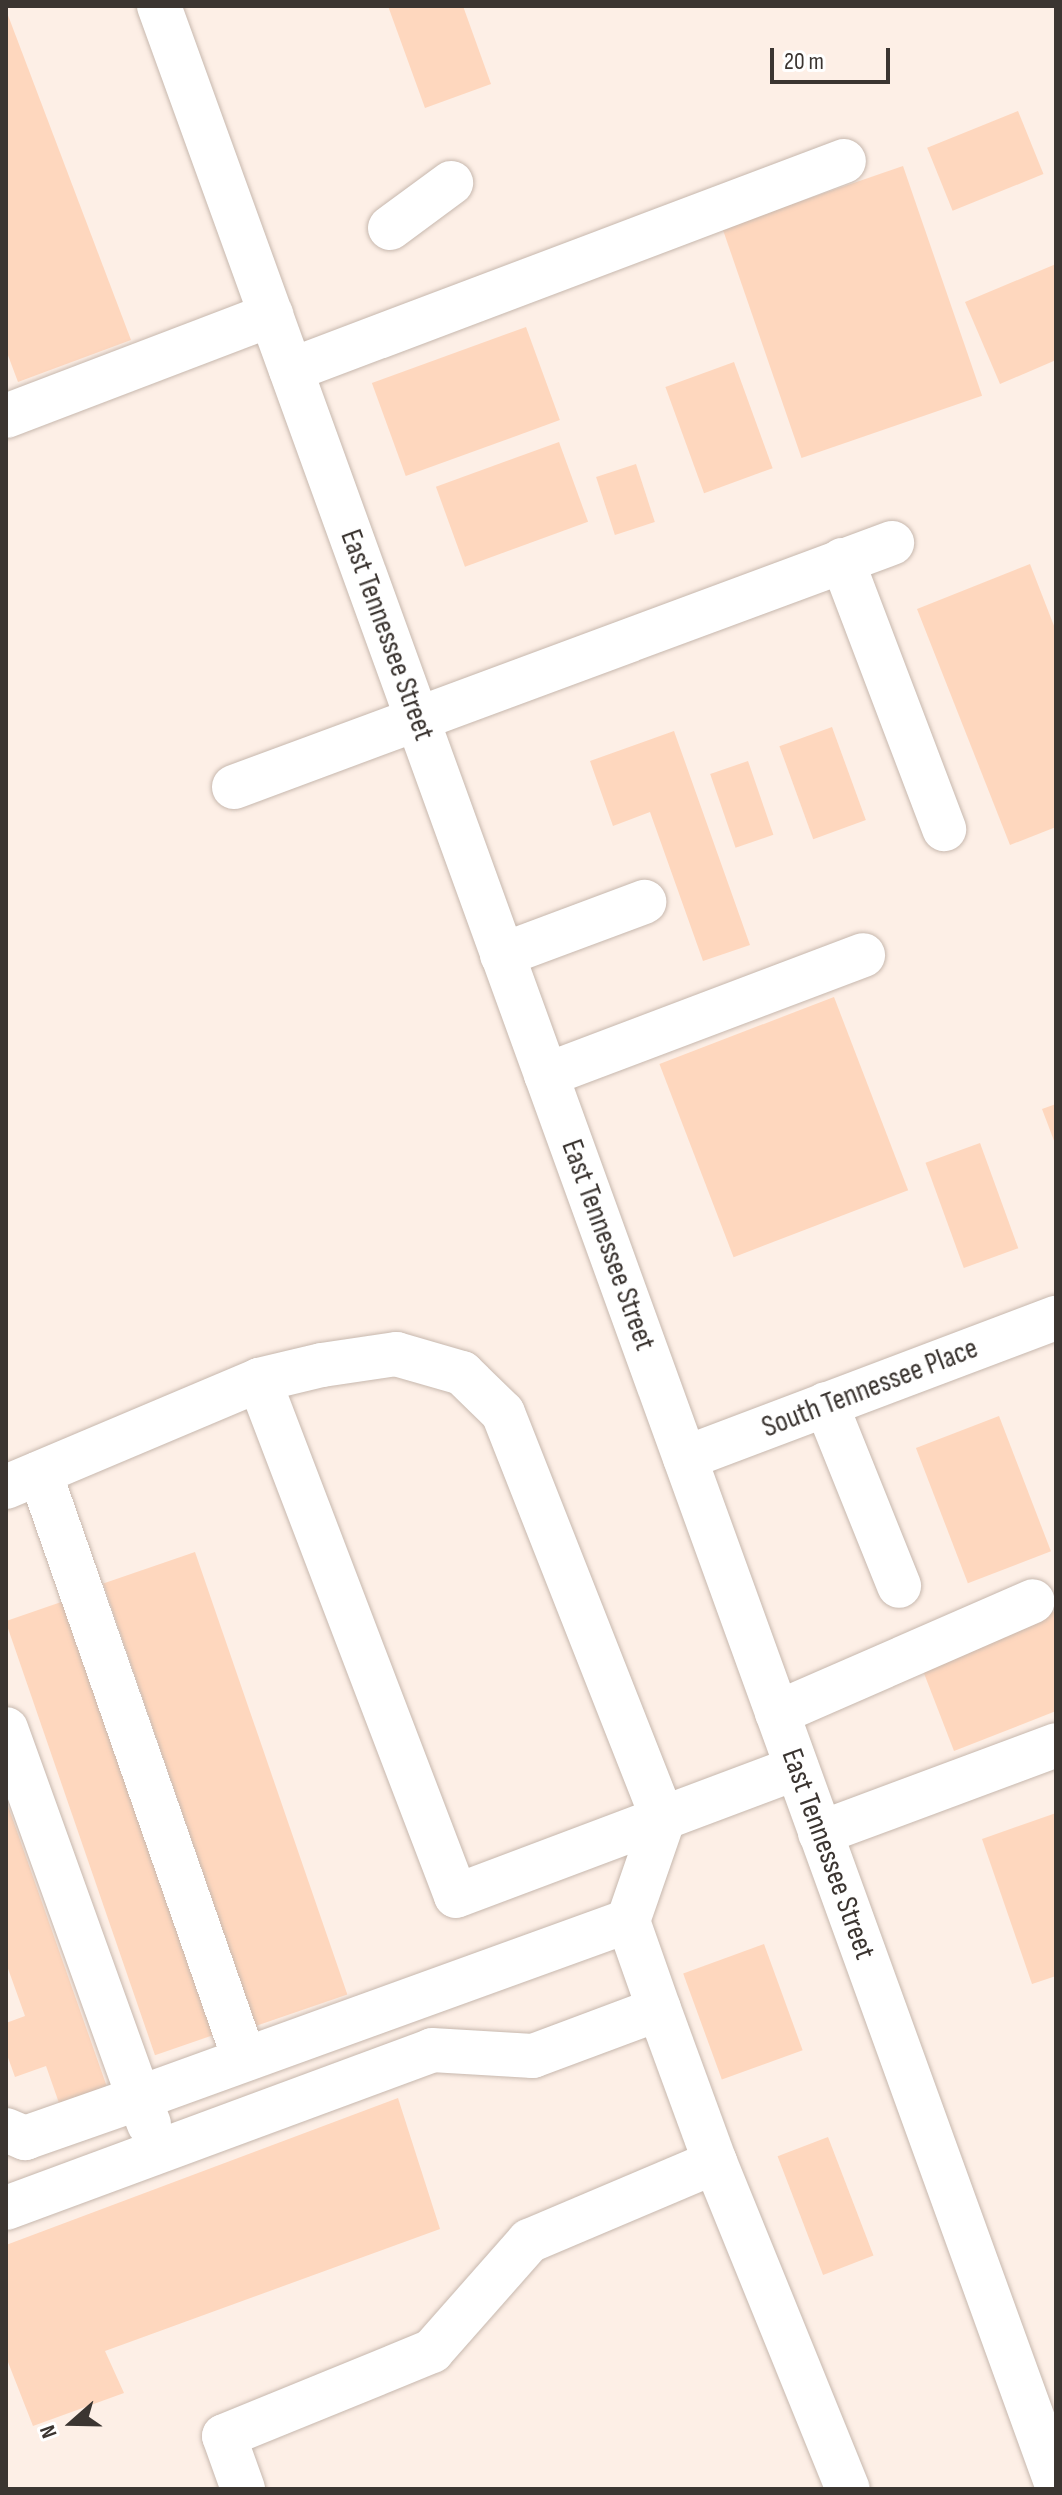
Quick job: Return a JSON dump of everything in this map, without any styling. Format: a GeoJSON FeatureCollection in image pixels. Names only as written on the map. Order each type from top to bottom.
{"type":"FeatureCollection","features":[{"type":"Feature","properties":{"kind":"street","name":"East Tennessee Street"},"geometry":{"type":"LineString","coordinates":[[159,6],[1056,2483]]}},
{"type":"Feature","properties":{"kind":"street"},"geometry":{"type":"LineString","coordinates":[[291,370],[844,161]]}},
{"type":"Feature","properties":{"kind":"street"},"geometry":{"type":"LineString","coordinates":[[390,228],[451,183]]}},
{"type":"Feature","properties":{"kind":"street"},"geometry":{"type":"LineString","coordinates":[[6,416],[271,315]]}},
{"type":"Feature","properties":{"kind":"street"},"geometry":{"type":"LineString","coordinates":[[234,787],[892,543]]}},
{"type":"Feature","properties":{"kind":"street"},"geometry":{"type":"LineString","coordinates":[[842,560],[944,829]]}},
{"type":"Feature","properties":{"kind":"street"},"geometry":{"type":"LineString","coordinates":[[502,955],[644,902]]}},
{"type":"Feature","properties":{"kind":"street"},"geometry":{"type":"LineString","coordinates":[[546,1075],[863,955]]}},
{"type":"Feature","properties":{"kind":"street","name":"South Tennessee Place"},"geometry":{"type":"LineString","coordinates":[[685,1458],[1056,1318]]}},
{"type":"Feature","properties":{"kind":"street"},"geometry":{"type":"LineString","coordinates":[[244,2058],[23,1480],[259,1380],[322,1365],[396,1354],[462,1373],[503,1413],[663,1820],[628,1921],[715,2162],[848,2489]]}},
{"type":"Feature","properties":{"kind":"street"},"geometry":{"type":"LineString","coordinates":[[259,1380],[456,1896],[797,1768]]}},
{"type":"Feature","properties":{"kind":"street"},"geometry":{"type":"LineString","coordinates":[[826,1404],[899,1586]]}},
{"type":"Feature","properties":{"kind":"street"},"geometry":{"type":"LineString","coordinates":[[777,1713],[1033,1601]]}},
{"type":"Feature","properties":{"kind":"street"},"geometry":{"type":"LineString","coordinates":[[6,1729],[160,2151]]}},
{"type":"Feature","properties":{"kind":"street"},"geometry":{"type":"LineString","coordinates":[[820,1833],[1056,1745]]}},
{"type":"Feature","properties":{"kind":"street"},"geometry":{"type":"LineString","coordinates":[[6,2130],[25,2138],[628,1921]]}},
{"type":"Feature","properties":{"kind":"street"},"geometry":{"type":"LineString","coordinates":[[6,2208],[432,2050],[533,2056],[659,2009]]}},
{"type":"Feature","properties":{"kind":"street"},"geometry":{"type":"LineString","coordinates":[[243,2489],[224,2436],[432,2351],[529,2241],[715,2162]]}},
{"type":"Feature","properties":{"kind":"shaded area"},"geometry":{"type":"Polygon","coordinates":[[[6,6],[1056,6],[1056,2489],[6,2489],[6,6]]]}},
{"type":"Feature","properties":{"kind":"building"},"geometry":{"type":"Polygon","coordinates":[[[388,6],[463,6],[491,84],[425,108],[388,6]]]}},
{"type":"Feature","properties":{"kind":"building"},"geometry":{"type":"Polygon","coordinates":[[[6,10],[131,340],[18,382],[6,350],[6,10]]]}},
{"type":"Feature","properties":{"kind":"building"},"geometry":{"type":"Polygon","coordinates":[[[1018,111],[1043,174],[953,211],[927,148],[1018,111]]]}},
{"type":"Feature","properties":{"kind":"building"},"geometry":{"type":"Polygon","coordinates":[[[903,166],[982,396],[802,458],[722,228],[903,166]]]}},
{"type":"Feature","properties":{"kind":"building"},"geometry":{"type":"Polygon","coordinates":[[[1056,264],[1056,360],[1000,384],[965,302],[1056,264]]]}},
{"type":"Feature","properties":{"kind":"building"},"geometry":{"type":"Polygon","coordinates":[[[526,327],[560,420],[406,476],[372,383],[526,327]]]}},
{"type":"Feature","properties":{"kind":"building"},"geometry":{"type":"Polygon","coordinates":[[[734,362],[773,468],[704,493],[665,387],[734,362]]]}},
{"type":"Feature","properties":{"kind":"building"},"geometry":{"type":"Polygon","coordinates":[[[559,442],[588,522],[465,567],[436,487],[559,442]]]}},
{"type":"Feature","properties":{"kind":"building"},"geometry":{"type":"Polygon","coordinates":[[[636,464],[655,522],[615,535],[596,477],[636,464]]]}},
{"type":"Feature","properties":{"kind":"building"},"geometry":{"type":"Polygon","coordinates":[[[1030,564],[1056,631],[1056,827],[1010,845],[917,609],[1030,564]]]}},
{"type":"Feature","properties":{"kind":"building"},"geometry":{"type":"Polygon","coordinates":[[[832,727],[866,820],[813,839],[779,746],[832,727]]]}},
{"type":"Feature","properties":{"kind":"building"},"geometry":{"type":"Polygon","coordinates":[[[674,731],[750,945],[703,961],[650,812],[613,826],[590,761],[674,731]]]}},
{"type":"Feature","properties":{"kind":"building"},"geometry":{"type":"Polygon","coordinates":[[[748,761],[773,835],[736,848],[710,774],[748,761]]]}},
{"type":"Feature","properties":{"kind":"building"},"geometry":{"type":"Polygon","coordinates":[[[834,997],[908,1190],[734,1257],[659,1064],[834,997]]]}},
{"type":"Feature","properties":{"kind":"building"},"geometry":{"type":"Polygon","coordinates":[[[1056,1104],[1056,1146],[1042,1109],[1056,1104]]]}},
{"type":"Feature","properties":{"kind":"building"},"geometry":{"type":"Polygon","coordinates":[[[980,1143],[1018,1248],[964,1268],[925,1163],[980,1143]]]}},
{"type":"Feature","properties":{"kind":"building"},"geometry":{"type":"Polygon","coordinates":[[[999,1416],[1051,1551],[968,1583],[916,1448],[999,1416]]]}},
{"type":"Feature","properties":{"kind":"building"},"geometry":{"type":"Polygon","coordinates":[[[195,1552],[347,1995],[256,2026],[103,1584],[195,1552]]]}},
{"type":"Feature","properties":{"kind":"building"},"geometry":{"type":"Polygon","coordinates":[[[67,1600],[216,2034],[155,2055],[6,1622],[67,1600]]]}},
{"type":"Feature","properties":{"kind":"building"},"geometry":{"type":"Polygon","coordinates":[[[1056,1611],[1056,1711],[954,1751],[920,1663],[1056,1611]]]}},
{"type":"Feature","properties":{"kind":"building"},"geometry":{"type":"Polygon","coordinates":[[[6,1800],[107,2087],[59,2103],[46,2066],[15,2077],[6,2052],[6,2023],[25,2016],[6,1963],[6,1800]]]}},
{"type":"Feature","properties":{"kind":"building"},"geometry":{"type":"Polygon","coordinates":[[[1056,1813],[1056,1976],[1032,1984],[982,1839],[1056,1813]]]}},
{"type":"Feature","properties":{"kind":"building"},"geometry":{"type":"Polygon","coordinates":[[[764,1944],[803,2050],[722,2080],[683,1973],[764,1944]]]}},
{"type":"Feature","properties":{"kind":"building"},"geometry":{"type":"Polygon","coordinates":[[[398,2098],[440,2229],[105,2351],[124,2393],[33,2426],[6,2357],[6,2245],[398,2098]]]}},
{"type":"Feature","properties":{"kind":"building"},"geometry":{"type":"Polygon","coordinates":[[[828,2137],[874,2256],[823,2275],[778,2156],[828,2137]]]}}]}
